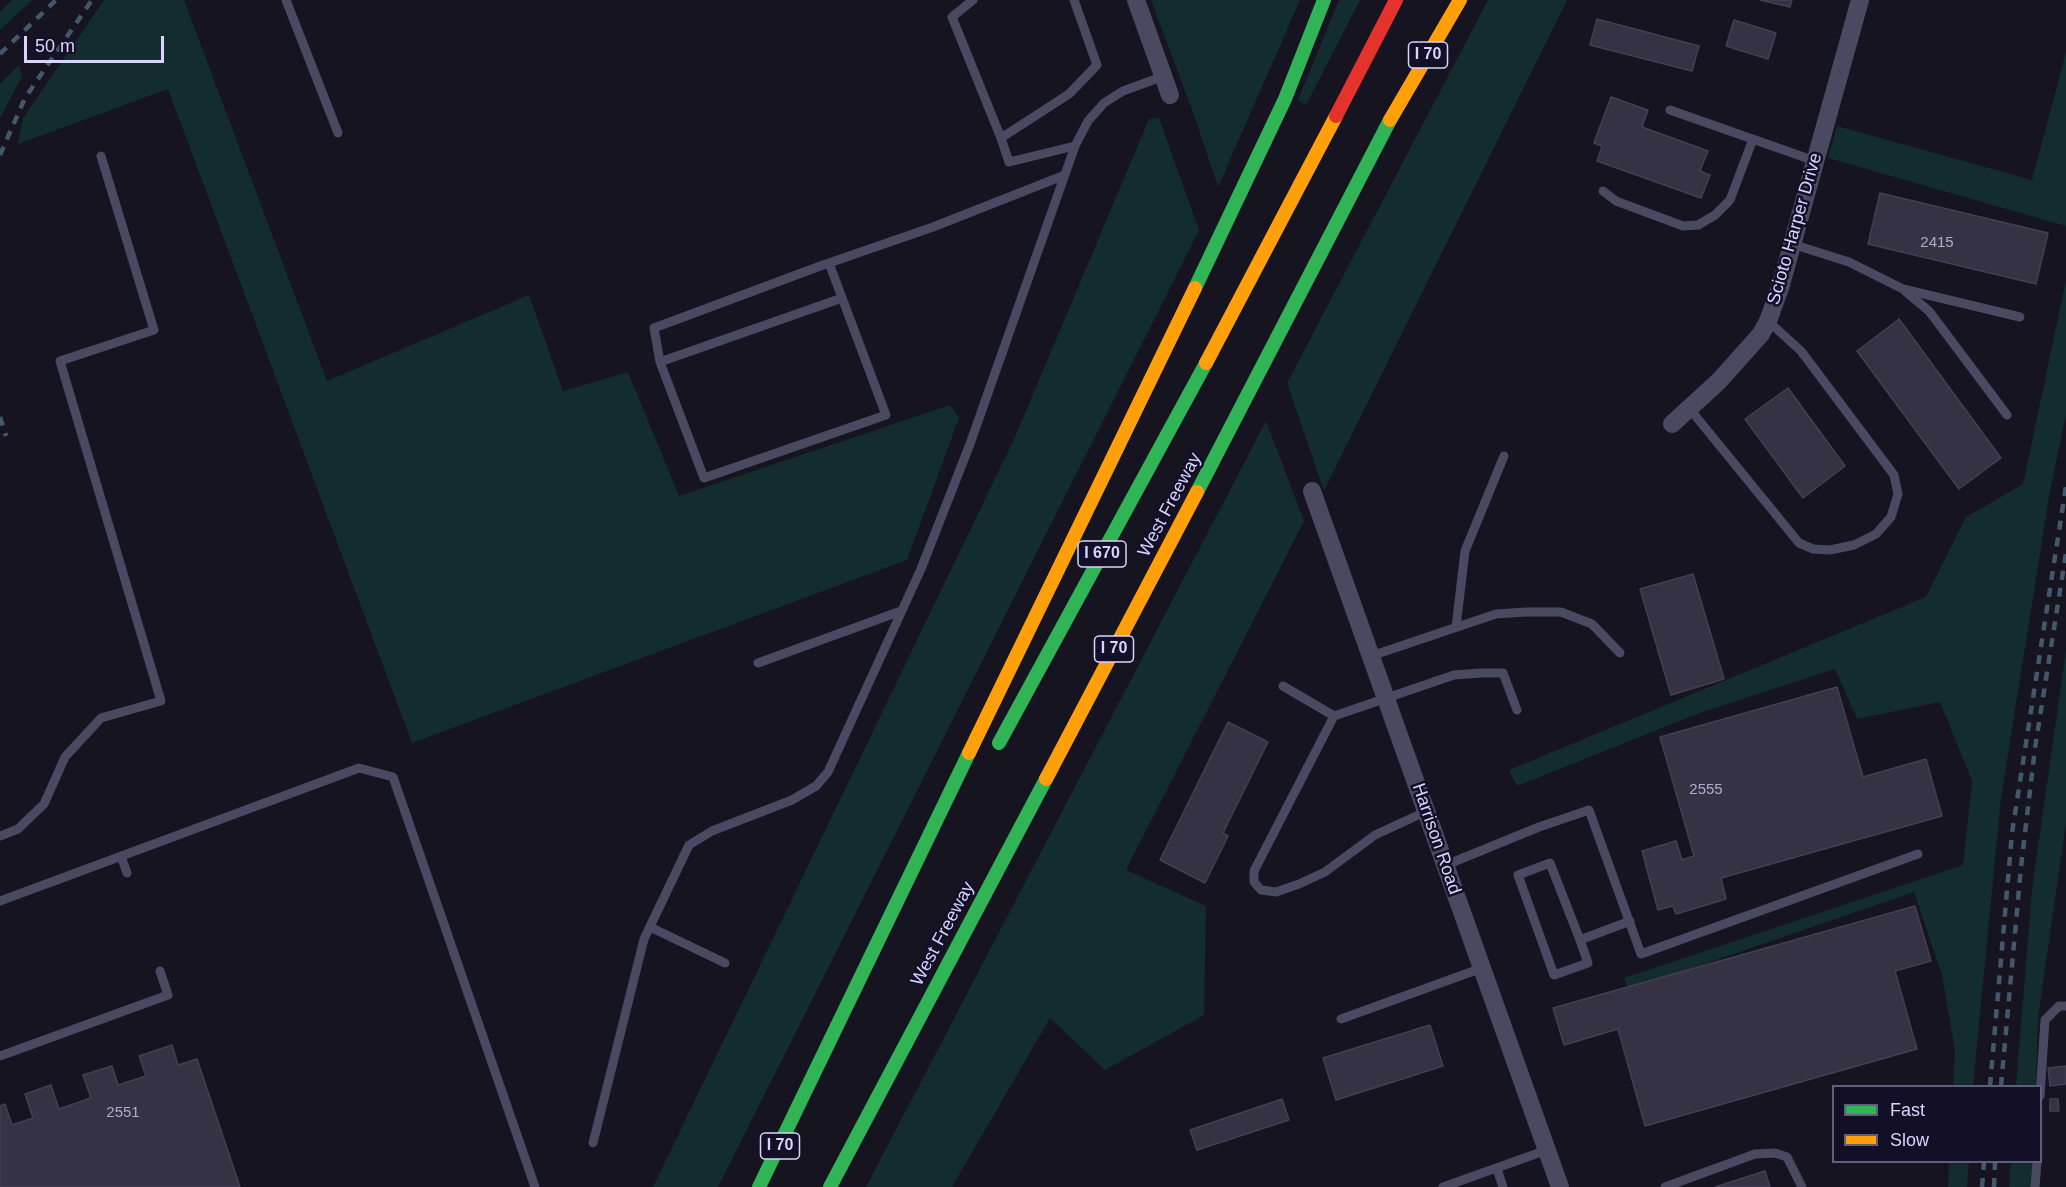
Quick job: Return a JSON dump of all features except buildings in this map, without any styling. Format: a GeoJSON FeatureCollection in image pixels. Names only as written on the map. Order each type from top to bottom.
{"type":"FeatureCollection","features":[{"type":"Feature","properties":{"kind":"highway","name":"I 70"},"geometry":{"type":"LineString","coordinates":[[759,1187],[1238,199],[1285,99],[1324,0]]}},
{"type":"Feature","properties":{"kind":"highway","name":"I 670"},"geometry":{"type":"LineString","coordinates":[[994,752],[1270,243],[1396,0]]}},
{"type":"Feature","properties":{"kind":"highway"},"geometry":{"type":"LineString","coordinates":[[1395,110],[1447,0]]}},
{"type":"Feature","properties":{"kind":"highway","name":"West Freeway"},"geometry":{"type":"LineString","coordinates":[[830,1187],[1254,386],[1395,110],[1461,0]]}},
{"type":"Feature","properties":{"kind":"highway"},"geometry":{"type":"LineString","coordinates":[[800,1105],[926,876]]}},
{"type":"Feature","properties":{"kind":"street"},"geometry":{"type":"LineString","coordinates":[[1136,0],[1170,95]]}},
{"type":"Feature","properties":{"kind":"street","name":"Scioto Harper Drive"},"geometry":{"type":"LineString","coordinates":[[1672,424],[1719,381],[1761,334],[1768,321],[1792,244],[1860,0]]}},
{"type":"Feature","properties":{"kind":"street","name":"Harrison Road"},"geometry":{"type":"LineString","coordinates":[[1312,490],[1560,1187]]}},
{"type":"Feature","properties":{"kind":"lane"},"geometry":{"type":"LineString","coordinates":[[286,0],[338,133]]}},
{"type":"Feature","properties":{"kind":"lane"},"geometry":{"type":"LineString","coordinates":[[973,0],[952,17],[1010,162],[1075,146]]}},
{"type":"Feature","properties":{"kind":"lane"},"geometry":{"type":"LineString","coordinates":[[1001,138],[1069,94],[1097,65],[1074,0]]}},
{"type":"Feature","properties":{"kind":"lane"},"geometry":{"type":"LineString","coordinates":[[593,1143],[644,939],[689,845],[712,831],[792,800],[816,786],[828,772],[902,611],[970,444],[1075,146],[1088,121],[1104,103],[1123,91],[1164,76]]}},
{"type":"Feature","properties":{"kind":"lane"},"geometry":{"type":"LineString","coordinates":[[1670,110],[1815,161]]}},
{"type":"Feature","properties":{"kind":"lane"},"geometry":{"type":"LineString","coordinates":[[1603,191],[1616,201],[1683,226],[1698,225],[1715,215],[1730,200],[1753,139]]}},
{"type":"Feature","properties":{"kind":"lane"},"geometry":{"type":"LineString","coordinates":[[0,836],[18,829],[44,804],[65,757],[101,718],[160,701],[60,361],[154,330],[101,156]]}},
{"type":"Feature","properties":{"kind":"lane"},"geometry":{"type":"LineString","coordinates":[[829,263],[886,415],[704,478],[660,362],[654,328],[829,263],[933,227],[1065,175]]}},
{"type":"Feature","properties":{"kind":"lane"},"geometry":{"type":"LineString","coordinates":[[1792,244],[1849,262],[1903,290],[1929,311],[2007,415]]}},
{"type":"Feature","properties":{"kind":"lane"},"geometry":{"type":"LineString","coordinates":[[1903,290],[2020,317]]}},
{"type":"Feature","properties":{"kind":"lane"},"geometry":{"type":"LineString","coordinates":[[660,362],[842,298]]}},
{"type":"Feature","properties":{"kind":"lane"},"geometry":{"type":"LineString","coordinates":[[1689,408],[1799,543],[1813,549],[1830,550],[1854,545],[1875,534],[1891,517],[1898,494],[1894,475],[1802,351],[1768,321]]}},
{"type":"Feature","properties":{"kind":"lane"},"geometry":{"type":"LineString","coordinates":[[1456,627],[1465,551],[1504,456]]}},
{"type":"Feature","properties":{"kind":"lane"},"geometry":{"type":"LineString","coordinates":[[758,663],[902,611]]}},
{"type":"Feature","properties":{"kind":"lane"},"geometry":{"type":"LineString","coordinates":[[1371,656],[1496,614],[1561,612],[1592,624],[1620,653]]}},
{"type":"Feature","properties":{"kind":"lane"},"geometry":{"type":"LineString","coordinates":[[1426,811],[1382,830],[1325,872],[1299,884],[1276,892],[1261,890],[1254,882],[1254,871],[1334,716],[1454,675],[1503,673],[1517,710]]}},
{"type":"Feature","properties":{"kind":"lane"},"geometry":{"type":"LineString","coordinates":[[1283,686],[1334,716]]}},
{"type":"Feature","properties":{"kind":"lane"},"geometry":{"type":"LineString","coordinates":[[0,901],[359,768],[393,777],[535,1187]]}},
{"type":"Feature","properties":{"kind":"lane"},"geometry":{"type":"LineString","coordinates":[[1446,865],[1539,827],[1589,810],[1641,954],[1918,854]]}},
{"type":"Feature","properties":{"kind":"lane"},"geometry":{"type":"LineString","coordinates":[[121,856],[127,873]]}},
{"type":"Feature","properties":{"kind":"lane"},"geometry":{"type":"LineString","coordinates":[[1550,863],[1580,940],[1588,963],[1554,975],[1518,875],[1550,863]]}},
{"type":"Feature","properties":{"kind":"lane"},"geometry":{"type":"LineString","coordinates":[[1580,940],[1630,921]]}},
{"type":"Feature","properties":{"kind":"lane"},"geometry":{"type":"LineString","coordinates":[[650,927],[725,963]]}},
{"type":"Feature","properties":{"kind":"lane"},"geometry":{"type":"LineString","coordinates":[[1341,1018],[1482,968]]}},
{"type":"Feature","properties":{"kind":"lane"},"geometry":{"type":"LineString","coordinates":[[0,1056],[168,995],[160,971]]}},
{"type":"Feature","properties":{"kind":"lane"},"geometry":{"type":"LineString","coordinates":[[2041,1085],[2045,1020],[2060,1006],[2066,1006]]}},
{"type":"Feature","properties":{"kind":"lane"},"geometry":{"type":"LineString","coordinates":[[1443,1187],[1547,1150]]}},
{"type":"Feature","properties":{"kind":"lane"},"geometry":{"type":"LineString","coordinates":[[1665,1187],[1755,1154],[1775,1153],[1786,1156],[1802,1187]]}},
{"type":"Feature","properties":{"kind":"lane"},"geometry":{"type":"LineString","coordinates":[[2035,1187],[2037,1163]]}},
{"type":"Feature","properties":{"kind":"lane"},"geometry":{"type":"LineString","coordinates":[[1497,1169],[1503,1187]]}},
{"type":"Feature","properties":{"kind":"green space"},"geometry":{"type":"Polygon","coordinates":[[[12,0],[32,0],[0,30],[0,12],[12,0]]]}},
{"type":"Feature","properties":{"kind":"green space"},"geometry":{"type":"Polygon","coordinates":[[[104,0],[184,0],[327,381],[529,295],[563,391],[628,372],[679,496],[950,405],[959,418],[907,560],[412,743],[168,89],[18,144],[23,118],[104,0]]]}},
{"type":"Feature","properties":{"kind":"green space"},"geometry":{"type":"Polygon","coordinates":[[[1151,0],[1300,0],[1218,187],[1194,115],[1151,0]]]}},
{"type":"Feature","properties":{"kind":"green space"},"geometry":{"type":"Polygon","coordinates":[[[1339,0],[1360,0],[1306,105],[1298,100],[1339,0]]]}},
{"type":"Feature","properties":{"kind":"green space"},"geometry":{"type":"Polygon","coordinates":[[[1488,0],[1567,0],[1324,491],[1287,383],[1488,0]]]}},
{"type":"Feature","properties":{"kind":"green space"},"geometry":{"type":"Polygon","coordinates":[[[2066,52],[2066,226],[1828,158],[1837,126],[2032,180],[2066,52]]]}},
{"type":"Feature","properties":{"kind":"green space"},"geometry":{"type":"Polygon","coordinates":[[[19,65],[22,76],[0,118],[0,84],[19,65]]]}},
{"type":"Feature","properties":{"kind":"green space"},"geometry":{"type":"Polygon","coordinates":[[[1159,118],[1199,230],[718,1187],[653,1187],[1015,437],[1149,119],[1159,118]]]}},
{"type":"Feature","properties":{"kind":"green space"},"geometry":{"type":"Polygon","coordinates":[[[2066,280],[2066,415],[2050,491],[2001,798],[1973,1085],[1953,1085],[1955,1050],[1942,975],[1914,892],[1629,990],[1624,978],[1963,865],[1972,781],[1940,702],[1857,719],[1835,669],[1702,712],[1517,786],[1509,770],[1926,597],[1966,517],[2023,484],[2066,280]]]}},
{"type":"Feature","properties":{"kind":"green space"},"geometry":{"type":"Polygon","coordinates":[[[1266,421],[1304,521],[1126,870],[1206,906],[1204,1015],[1105,1070],[1050,1018],[952,1187],[866,1187],[1266,421]]]}},
{"type":"Feature","properties":{"kind":"green space"},"geometry":{"type":"Polygon","coordinates":[[[2066,650],[2066,823],[2038,1018],[2036,1085],[2016,1085],[2032,889],[2066,650]]]}},
{"type":"Feature","properties":{"kind":"green space"},"geometry":{"type":"Polygon","coordinates":[[[1949,1163],[1969,1163],[1967,1187],[1948,1187],[1949,1163]]]}},
{"type":"Feature","properties":{"kind":"green space"},"geometry":{"type":"Polygon","coordinates":[[[2011,1163],[2033,1163],[2032,1187],[2009,1187],[2011,1163]]]}},
{"type":"Feature","properties":{"kind":"railway"},"geometry":{"type":"LineString","coordinates":[[0,54],[56,0]]}},
{"type":"Feature","properties":{"kind":"railway"},"geometry":{"type":"LineString","coordinates":[[0,155],[25,98],[92,0]]}},
{"type":"Feature","properties":{"kind":"railway"},"geometry":{"type":"LineString","coordinates":[[0,417],[6,436]]}},
{"type":"Feature","properties":{"kind":"railway"},"geometry":{"type":"LineString","coordinates":[[1990,1085],[2012,833],[2066,486]]}},
{"type":"Feature","properties":{"kind":"railway"},"geometry":{"type":"LineString","coordinates":[[2001,1085],[2021,867],[2035,748],[2066,553]]}},
{"type":"Feature","properties":{"kind":"railway"},"geometry":{"type":"LineString","coordinates":[[1982,1187],[1984,1163]]}},
{"type":"Feature","properties":{"kind":"railway"},"geometry":{"type":"LineString","coordinates":[[1994,1187],[1995,1163]]}},
{"type":"Feature","properties":{"kind":"traffic: fast"},"geometry":{"type":"LineString","coordinates":[[1195,288],[1285,99],[1324,0]]}},
{"type":"Feature","properties":{"kind":"traffic: fast"},"geometry":{"type":"LineString","coordinates":[[1197,492],[1390,120]]}},
{"type":"Feature","properties":{"kind":"traffic: fast"},"geometry":{"type":"LineString","coordinates":[[999,743],[1206,363]]}},
{"type":"Feature","properties":{"kind":"traffic: fast"},"geometry":{"type":"LineString","coordinates":[[759,1187],[969,753]]}},
{"type":"Feature","properties":{"kind":"traffic: fast"},"geometry":{"type":"LineString","coordinates":[[830,1187],[1046,779]]}},
{"type":"Feature","properties":{"kind":"traffic: slow"},"geometry":{"type":"LineString","coordinates":[[1390,120],[1460,0]]}},
{"type":"Feature","properties":{"kind":"traffic: slow"},"geometry":{"type":"LineString","coordinates":[[1206,363],[1336,116]]}},
{"type":"Feature","properties":{"kind":"traffic: slow"},"geometry":{"type":"LineString","coordinates":[[969,753],[1195,288]]}},
{"type":"Feature","properties":{"kind":"traffic: slow"},"geometry":{"type":"LineString","coordinates":[[1046,779],[1197,492]]}},
{"type":"Feature","properties":{"kind":"traffic: jam"},"geometry":{"type":"LineString","coordinates":[[1336,116],[1396,0]]}}]}
